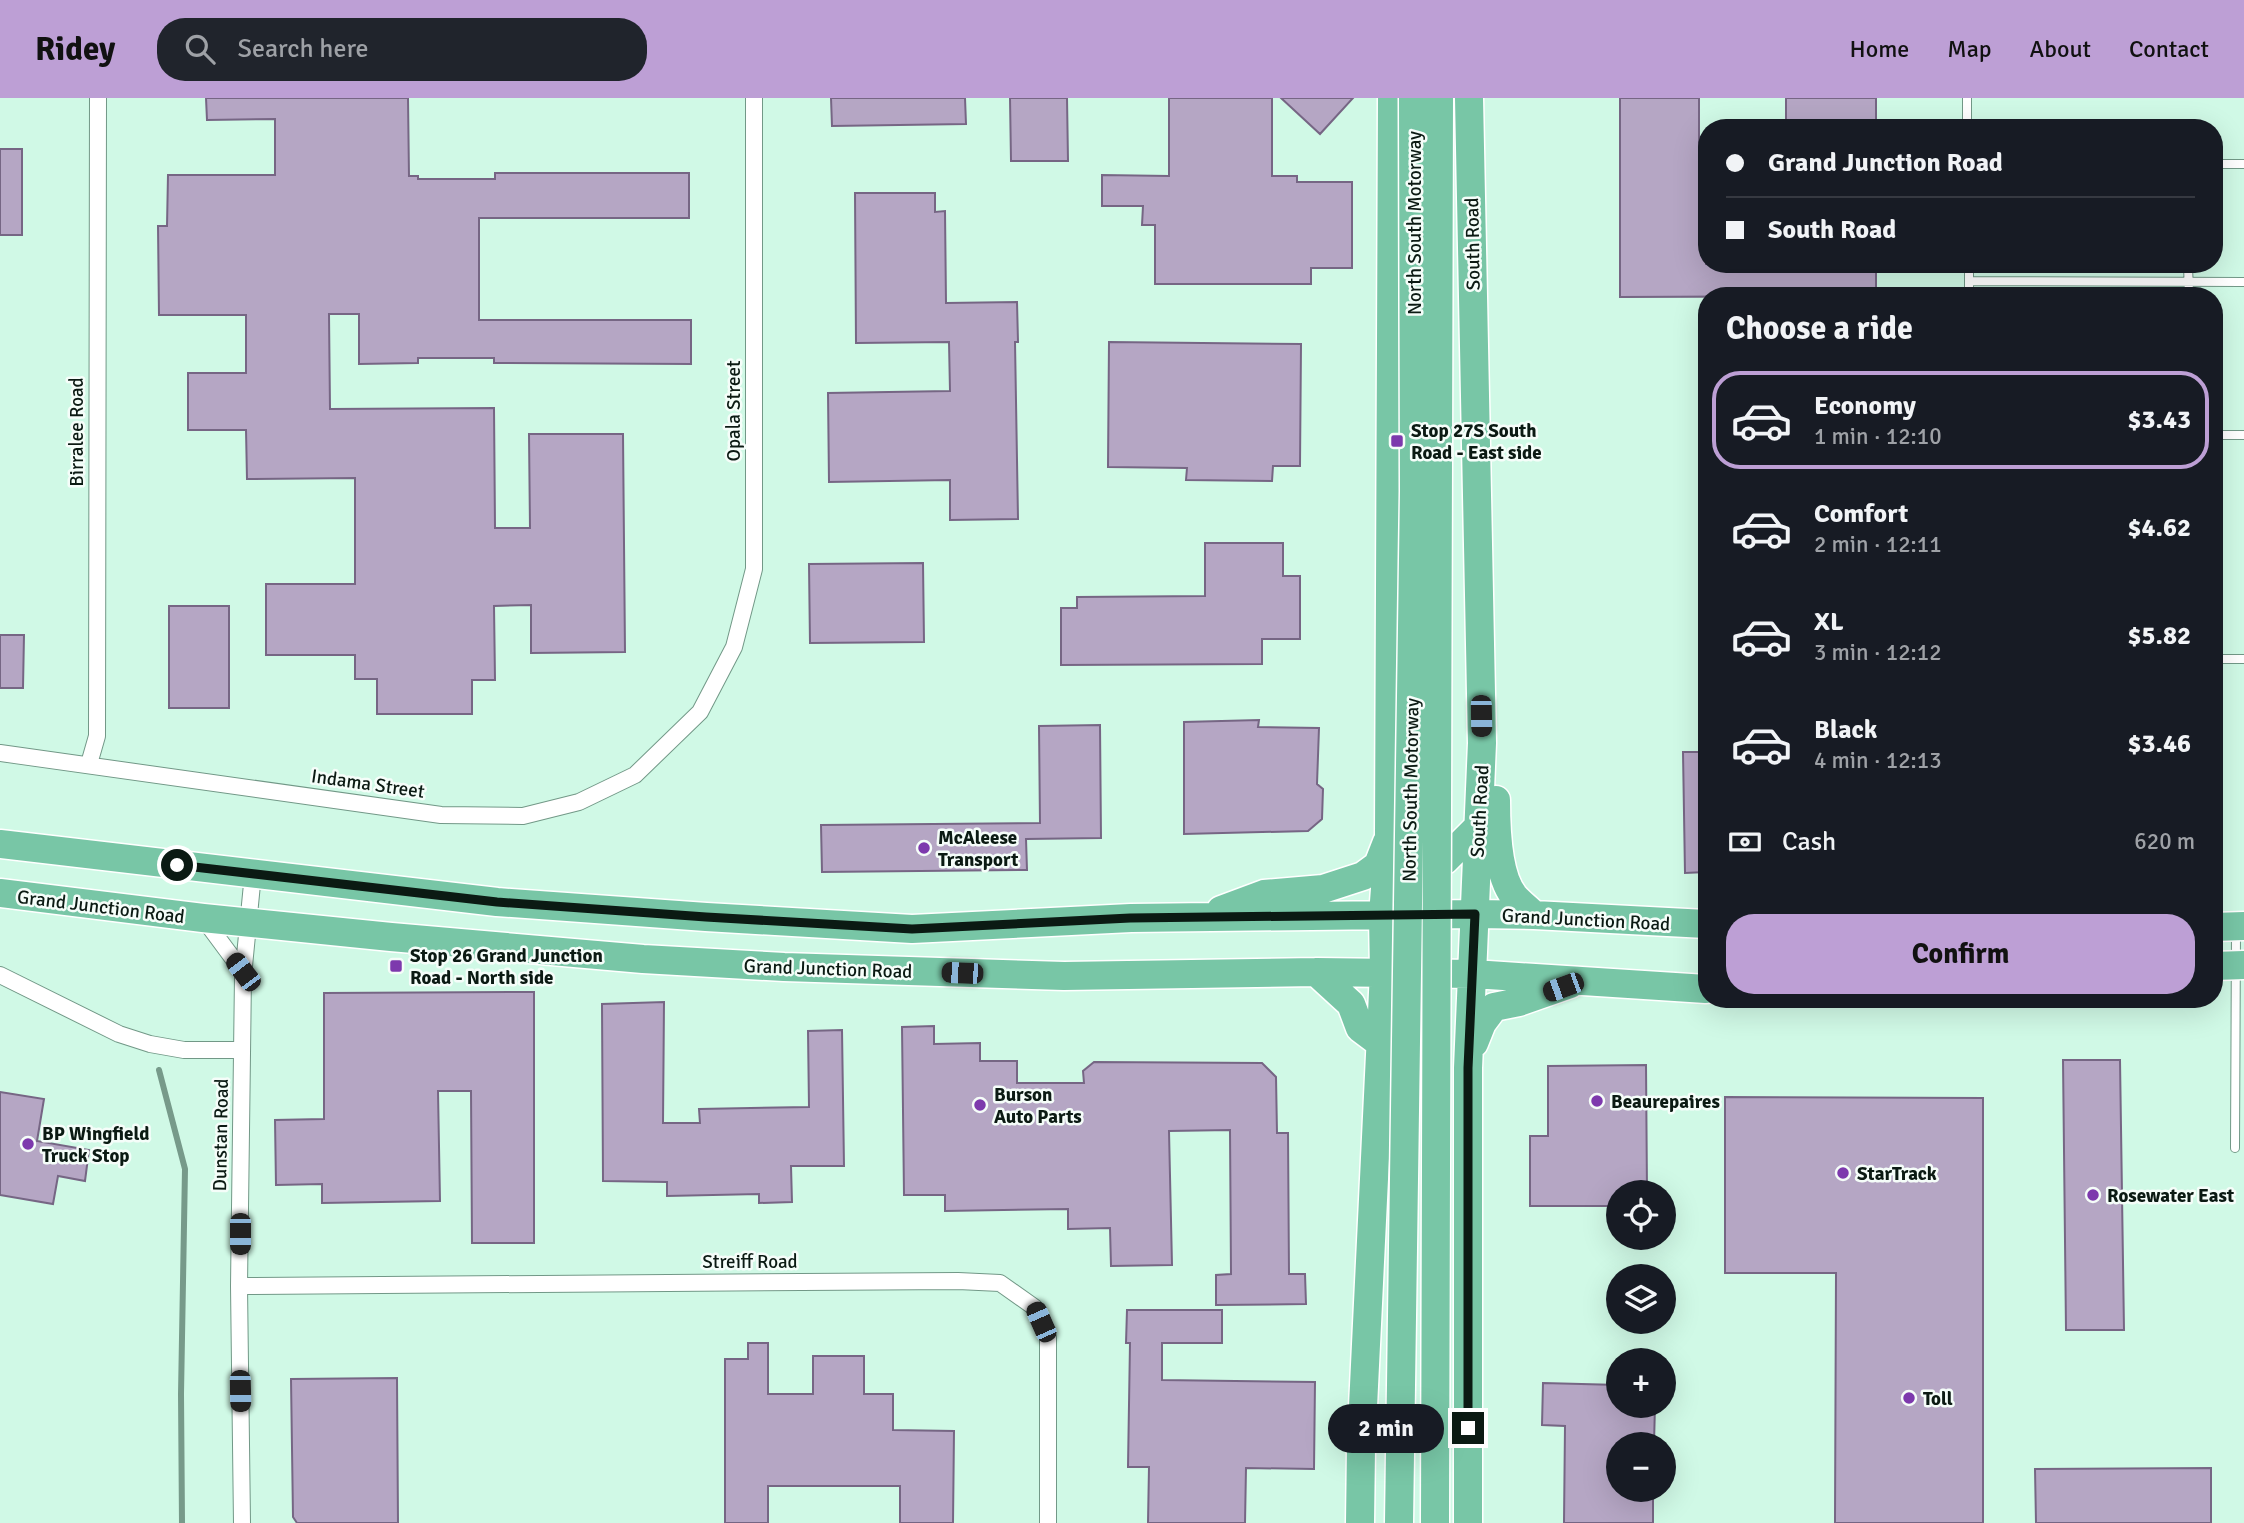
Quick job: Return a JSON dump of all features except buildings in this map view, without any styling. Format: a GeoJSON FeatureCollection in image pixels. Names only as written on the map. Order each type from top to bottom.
{"type":"FeatureCollection","features":[{"type":"Feature","properties":{"kind":"highway"},"geometry":{"type":"LineString","coordinates":[[1360,1523],[1361,1448],[1384,972],[1383,915],[1389,836],[1392,98]]}},
{"type":"Feature","properties":{"kind":"highway","name":"North South Motorway"},"geometry":{"type":"LineString","coordinates":[[1399,1523],[1414,491],[1413,98]]}},
{"type":"Feature","properties":{"kind":"highway","name":"North South Motorway"},"geometry":{"type":"LineString","coordinates":[[1434,1523],[1439,98]]}},
{"type":"Feature","properties":{"kind":"highway","name":"South Road"},"geometry":{"type":"LineString","coordinates":[[1468,1523],[1468,1068],[1482,743],[1469,98]]}},
{"type":"Feature","properties":{"kind":"highway"},"geometry":{"type":"LineString","coordinates":[[1482,743],[1495,788],[1498,848],[1502,866],[1512,894],[1534,915]]}},
{"type":"Feature","properties":{"kind":"highway"},"geometry":{"type":"LineString","coordinates":[[1389,836],[1420,861],[1445,860],[1478,827]]}},
{"type":"Feature","properties":{"kind":"highway"},"geometry":{"type":"LineString","coordinates":[[1202,917],[1264,894],[1322,889],[1363,876],[1378,865],[1389,836]]}},
{"type":"Feature","properties":{"kind":"highway","name":"Grand Junction Road"},"geometry":{"type":"LineString","coordinates":[[0,844],[497,902],[912,929],[1130,918],[1475,914],[1698,925]]}},
{"type":"Feature","properties":{"kind":"highway","name":"Grand Junction Road"},"geometry":{"type":"LineString","coordinates":[[0,893],[249,923],[630,958],[784,967],[1064,976],[1316,972],[1473,974],[1698,988]]}},
{"type":"Feature","properties":{"kind":"highway"},"geometry":{"type":"LineString","coordinates":[[1316,972],[1351,1004],[1360,1028],[1380,1043]]}},
{"type":"Feature","properties":{"kind":"highway"},"geometry":{"type":"LineString","coordinates":[[1468,1068],[1475,1037],[1494,1007],[1519,1002],[1583,980]]}},
{"type":"Feature","properties":{"kind":"street","name":"Birralee Road"},"geometry":{"type":"LineString","coordinates":[[89,764],[97,736],[98,98]]}},
{"type":"Feature","properties":{"kind":"street","name":"Opala Street"},"geometry":{"type":"LineString","coordinates":[[700,712],[734,647],[754,569],[754,98]]}},
{"type":"Feature","properties":{"kind":"street","name":"Indama Street"},"geometry":{"type":"LineString","coordinates":[[0,753],[441,815],[523,816],[579,803],[635,775],[700,712]]}},
{"type":"Feature","properties":{"kind":"street","name":"Dunstan Road"},"geometry":{"type":"LineString","coordinates":[[242,1523],[239,1286],[243,972],[253,874]]}},
{"type":"Feature","properties":{"kind":"street","name":"Grand Junction Road"},"geometry":{"type":"LineString","coordinates":[[203,918],[243,972]]}},
{"type":"Feature","properties":{"kind":"street"},"geometry":{"type":"LineString","coordinates":[[0,975],[119,1034],[150,1044],[184,1050],[242,1050]]}},
{"type":"Feature","properties":{"kind":"street","name":"Streiff Road"},"geometry":{"type":"LineString","coordinates":[[239,1286],[958,1281],[1000,1283],[1034,1307],[1048,1338],[1048,1523]]}},
{"type":"Feature","properties":{"kind":"lane"},"geometry":{"type":"LineString","coordinates":[[1967,98],[1968,119]]}},
{"type":"Feature","properties":{"kind":"lane"},"geometry":{"type":"LineString","coordinates":[[2223,164],[2244,164]]}},
{"type":"Feature","properties":{"kind":"lane"},"geometry":{"type":"LineString","coordinates":[[1969,273],[1969,287]]}},
{"type":"Feature","properties":{"kind":"lane"},"geometry":{"type":"LineString","coordinates":[[2188,273],[2188,287]]}},
{"type":"Feature","properties":{"kind":"lane"},"geometry":{"type":"LineString","coordinates":[[1969,281],[2244,282]]}},
{"type":"Feature","properties":{"kind":"lane"},"geometry":{"type":"LineString","coordinates":[[2223,435],[2244,435]]}},
{"type":"Feature","properties":{"kind":"lane"},"geometry":{"type":"LineString","coordinates":[[2223,659],[2244,659]]}},
{"type":"Feature","properties":{"kind":"lane"},"geometry":{"type":"LineString","coordinates":[[2231,927],[2235,1148]]}},
{"type":"Feature","properties":{"kind":"waterway"},"geometry":{"type":"LineString","coordinates":[[159,1070],[185,1169],[182,1523]]}},
{"type":"Feature","properties":{"kind":"place","name":"Stop 27S South Road - East side"},"geometry":{"type":"Point","coordinates":[1397,441]}},
{"type":"Feature","properties":{"kind":"place","name":"McAleese Transport"},"geometry":{"type":"Point","coordinates":[924,848]}},
{"type":"Feature","properties":{"kind":"place","name":"Stop 26 Grand Junction Road - North side"},"geometry":{"type":"Point","coordinates":[396,966]}},
{"type":"Feature","properties":{"kind":"place","name":"Beaurepaires"},"geometry":{"type":"Point","coordinates":[1597,1101]}},
{"type":"Feature","properties":{"kind":"place","name":"Burson Auto Parts"},"geometry":{"type":"Point","coordinates":[980,1105]}},
{"type":"Feature","properties":{"kind":"place","name":"BP Wingfield Truck Stop"},"geometry":{"type":"Point","coordinates":[28,1144]}},
{"type":"Feature","properties":{"kind":"place","name":"StarTrack"},"geometry":{"type":"Point","coordinates":[1843,1173]}},
{"type":"Feature","properties":{"kind":"place","name":"Rosewater East"},"geometry":{"type":"Point","coordinates":[2093,1195]}},
{"type":"Feature","properties":{"kind":"place","name":"Toll"},"geometry":{"type":"Point","coordinates":[1909,1398]}},
{"type":"Feature","properties":{"kind":"route"},"geometry":{"type":"LineString","coordinates":[[177,865],[497,902],[912,929],[1130,918],[1475,914],[1468,1068],[1468,1428]]}}]}
